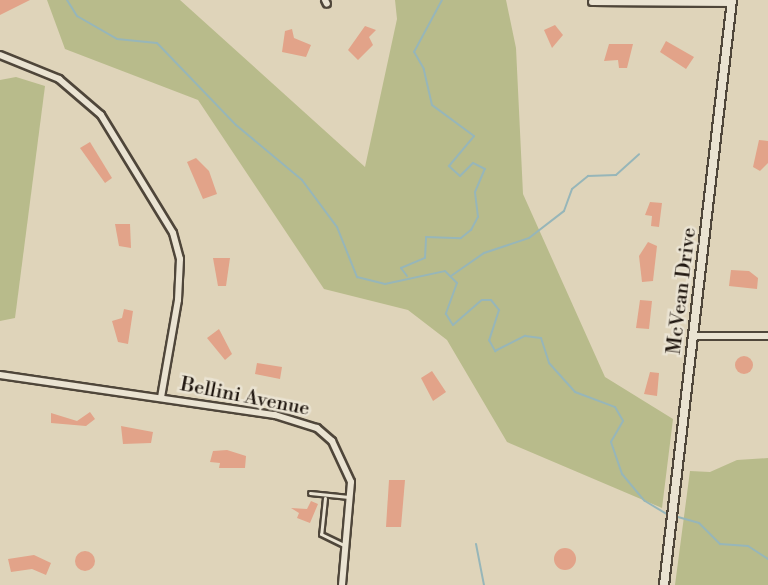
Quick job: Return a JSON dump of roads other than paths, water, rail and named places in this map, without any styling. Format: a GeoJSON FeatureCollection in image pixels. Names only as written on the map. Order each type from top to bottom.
{"type":"FeatureCollection","features":[{"type":"Feature","properties":{"kind":"main road","name":"McVean Drive"},"geometry":{"type":"LineString","coordinates":[[664,585],[732,2]]}},
{"type":"Feature","properties":{"kind":"street"},"geometry":{"type":"LineString","coordinates":[[592,3],[732,2]]}},
{"type":"Feature","properties":{"kind":"street"},"geometry":{"type":"LineString","coordinates":[[0,55],[59,79],[101,114],[173,233],[180,260],[178,300],[161,397]]}},
{"type":"Feature","properties":{"kind":"street"},"geometry":{"type":"LineString","coordinates":[[694,336],[768,336]]}},
{"type":"Feature","properties":{"kind":"street","name":"Bellini Avenue"},"geometry":{"type":"LineString","coordinates":[[0,375],[161,397],[317,428],[344,461],[351,497],[348,545],[342,585]]}},
{"type":"Feature","properties":{"kind":"lane"},"geometry":{"type":"LineString","coordinates":[[310,493],[325,498],[351,497]]}},
{"type":"Feature","properties":{"kind":"lane"},"geometry":{"type":"LineString","coordinates":[[325,498],[321,534],[348,545]]}},
{"type":"Feature","properties":{"kind":"waterway"},"geometry":{"type":"LineString","coordinates":[[67,0],[77,16],[117,39],[157,43],[236,125],[302,180],[337,227],[357,277],[385,284],[445,271],[457,283],[446,314],[453,325],[482,300],[491,300],[499,310],[489,340],[495,351],[525,336],[541,338],[549,363],[575,392],[615,407],[623,421],[611,442],[622,474],[645,501],[667,514]]}},
{"type":"Feature","properties":{"kind":"waterway"},"geometry":{"type":"LineString","coordinates":[[407,276],[401,268],[425,258],[426,237],[461,238],[471,230],[478,217],[475,192],[485,169],[473,163],[460,176],[449,166],[474,136],[432,105],[424,69],[414,52],[442,0]]}},
{"type":"Feature","properties":{"kind":"waterway"},"geometry":{"type":"LineString","coordinates":[[451,276],[484,253],[529,238],[564,211],[572,189],[588,176],[616,175],[639,154]]}},
{"type":"Feature","properties":{"kind":"waterway"},"geometry":{"type":"LineString","coordinates":[[678,517],[699,523],[720,544],[748,546],[768,559]]}},
{"type":"Feature","properties":{"kind":"waterway"},"geometry":{"type":"LineString","coordinates":[[476,544],[484,585]]}}]}
